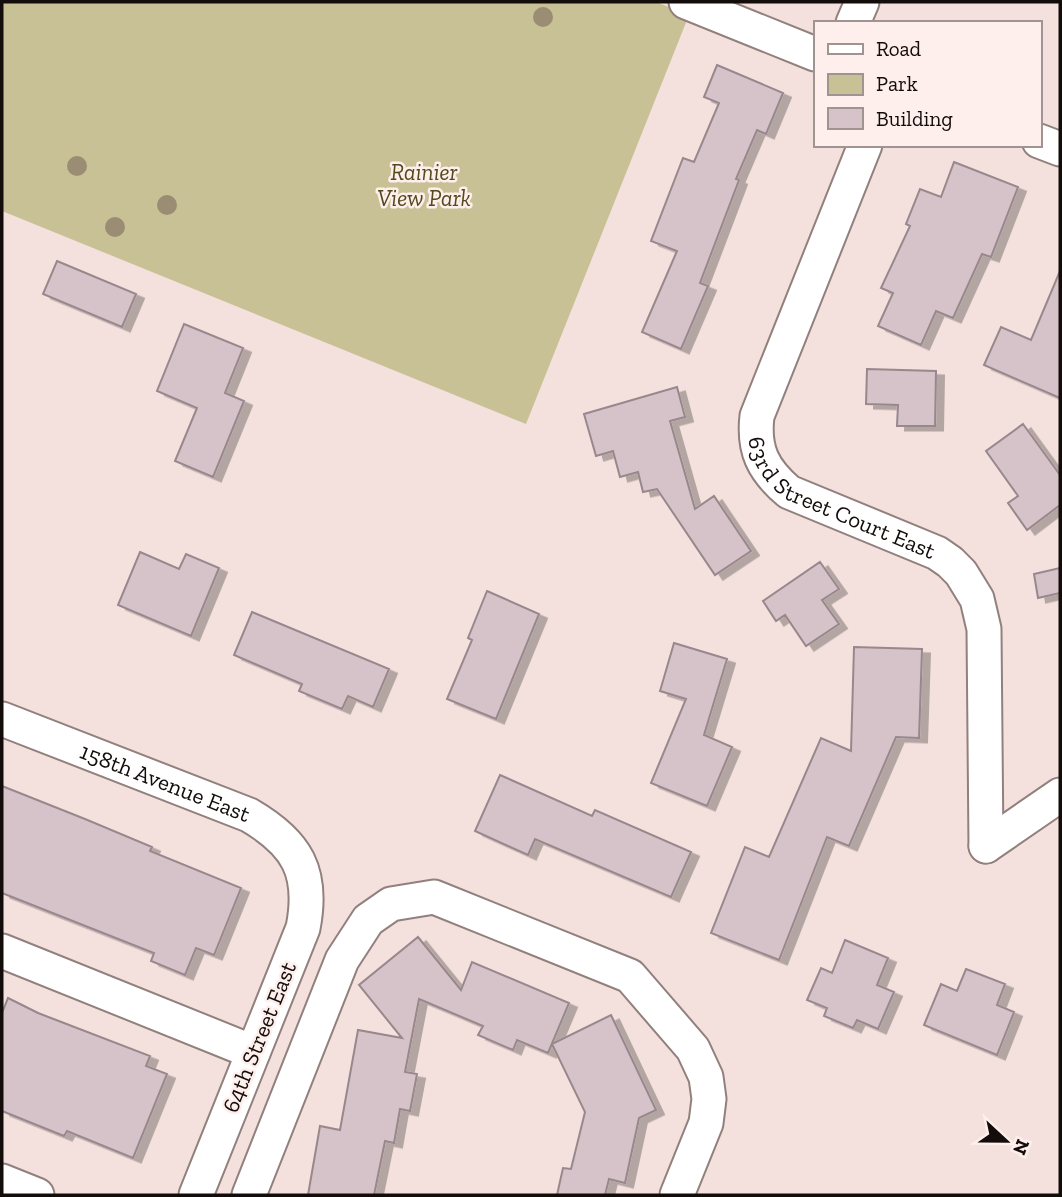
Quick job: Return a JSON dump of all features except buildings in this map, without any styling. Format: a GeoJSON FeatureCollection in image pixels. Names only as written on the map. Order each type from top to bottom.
{"type":"FeatureCollection","features":[{"type":"Feature","properties":{"kind":"street"},"geometry":{"type":"LineString","coordinates":[[686,2],[814,54]]}},
{"type":"Feature","properties":{"kind":"street"},"geometry":{"type":"LineString","coordinates":[[854,21],[862,2]]}},
{"type":"Feature","properties":{"kind":"street"},"geometry":{"type":"LineString","coordinates":[[1041,142],[1060,149]]}},
{"type":"Feature","properties":{"kind":"street","name":"63rd Street Court East"},"geometry":{"type":"LineString","coordinates":[[864,147],[757,415],[756,445],[771,477],[789,492],[937,553],[961,573],[977,599],[984,629],[986,846],[1060,795]]}},
{"type":"Feature","properties":{"kind":"street","name":"158th Avenue East"},"geometry":{"type":"LineString","coordinates":[[2,719],[249,816],[274,830],[298,859],[305,877]]}},
{"type":"Feature","properties":{"kind":"street","name":"64th Street East"},"geometry":{"type":"LineString","coordinates":[[196,1195],[297,944],[308,902],[305,877]]}},
{"type":"Feature","properties":{"kind":"street"},"geometry":{"type":"LineString","coordinates":[[249,1195],[342,960],[368,920],[391,904],[434,897],[630,976],[693,1049],[706,1077],[709,1099],[706,1123],[677,1195]]}},
{"type":"Feature","properties":{"kind":"street"},"geometry":{"type":"LineString","coordinates":[[297,944],[342,960]]}},
{"type":"Feature","properties":{"kind":"street"},"geometry":{"type":"LineString","coordinates":[[2,951],[253,1052]]}},
{"type":"Feature","properties":{"kind":"street"},"geometry":{"type":"LineString","coordinates":[[2,1181],[37,1195]]}},
{"type":"Feature","properties":{"kind":"green space","name":"Rainier View Park"},"geometry":{"type":"Polygon","coordinates":[[[2,2],[656,2],[689,15],[526,424],[2,211],[2,2]]]}}]}
